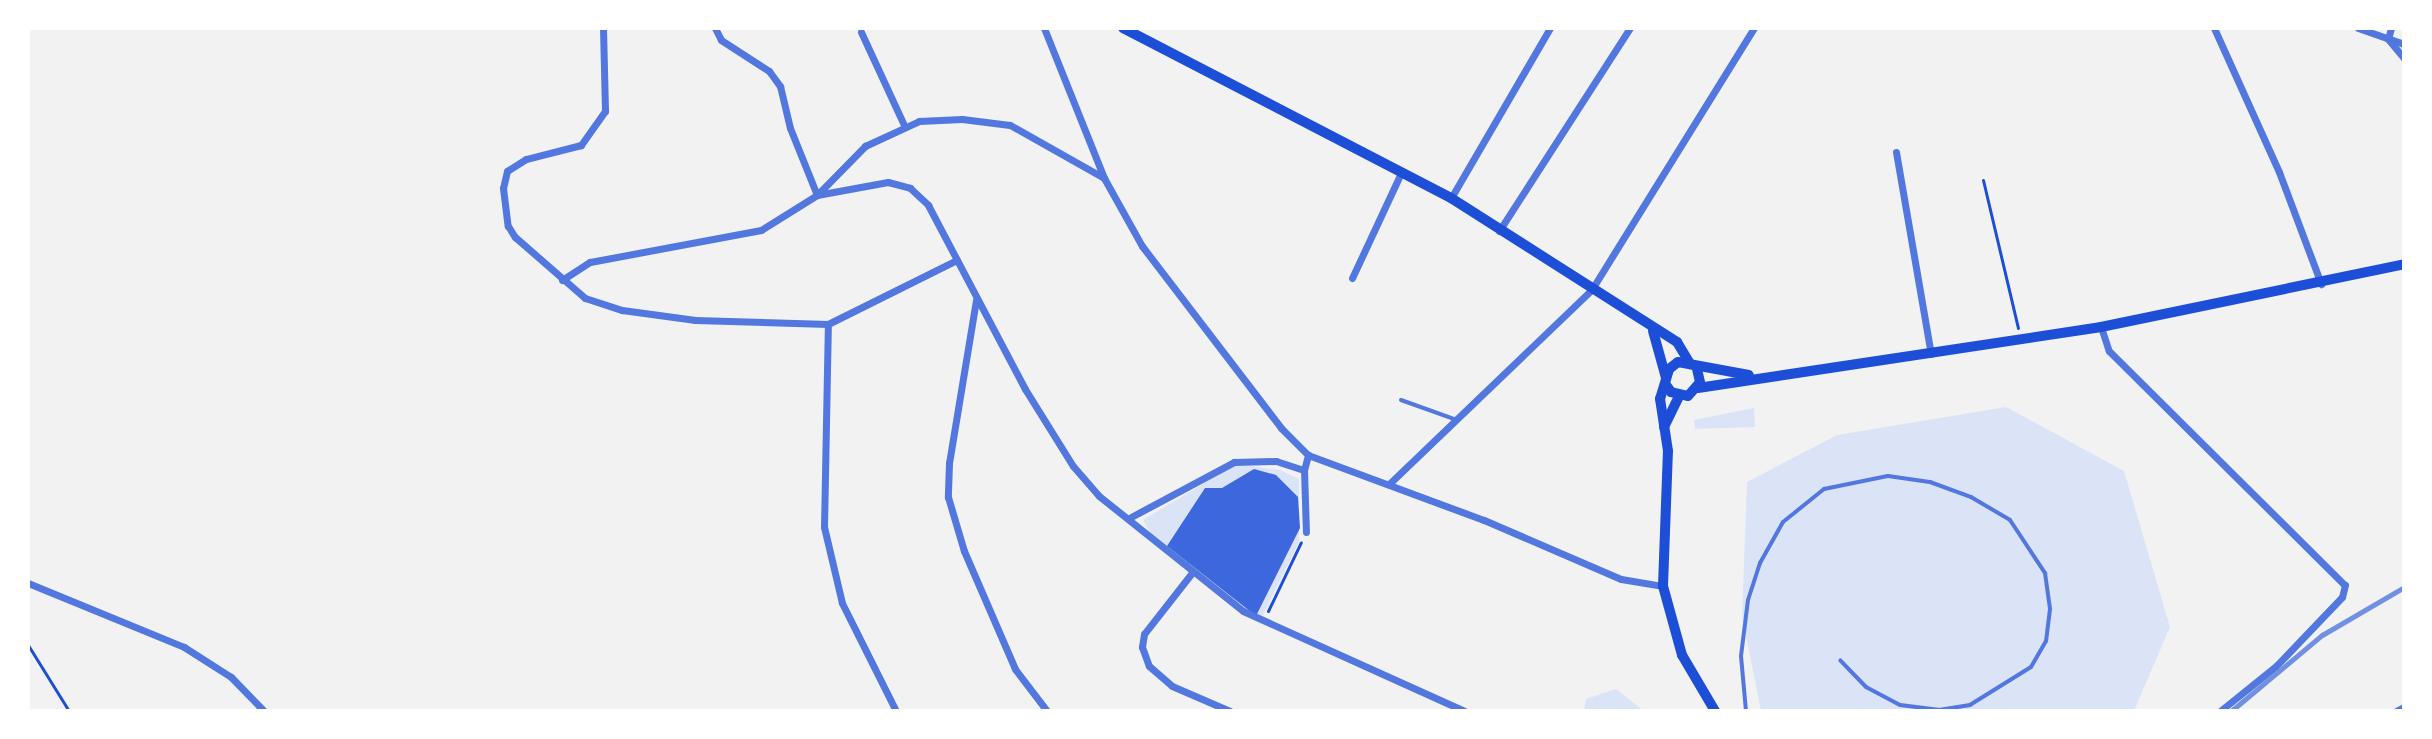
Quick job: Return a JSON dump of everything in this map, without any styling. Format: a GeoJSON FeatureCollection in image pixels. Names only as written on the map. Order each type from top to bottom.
{"type":"FeatureCollection","features":[{"type":"Feature","properties":{"kind":"main road"},"geometry":{"type":"LineString","coordinates":[[1123,28],[1451,198],[1653,331],[1677,342],[1694,366],[1698,388]]}},
{"type":"Feature","properties":{"kind":"main road"},"geometry":{"type":"LineString","coordinates":[[1664,427],[1679,396],[1698,388],[1754,376],[1931,354],[2101,327],[2321,285],[2404,264]]}},
{"type":"Feature","properties":{"kind":"main road"},"geometry":{"type":"LineString","coordinates":[[1653,331],[1666,381],[1679,396]]}},
{"type":"Feature","properties":{"kind":"main road"},"geometry":{"type":"LineString","coordinates":[[1715,711],[1682,655],[1663,586],[1668,451],[1660,399],[1675,364],[1754,376]]}},
{"type":"Feature","properties":{"kind":"street"},"geometry":{"type":"LineString","coordinates":[[603,28],[605,111],[591,136],[566,151],[519,162],[507,171],[503,188],[508,226],[562,280],[585,298],[622,310],[695,320],[828,324],[957,260]]}},
{"type":"Feature","properties":{"kind":"street"},"geometry":{"type":"LineString","coordinates":[[715,28],[721,40],[769,71],[780,86],[790,128],[817,195]]}},
{"type":"Feature","properties":{"kind":"street"},"geometry":{"type":"LineString","coordinates":[[1044,28],[1104,178],[1142,246],[1281,428],[1308,455],[1389,484],[1621,579],[1663,586]]}},
{"type":"Feature","properties":{"kind":"street"},"geometry":{"type":"LineString","coordinates":[[1451,198],[1550,28]]}},
{"type":"Feature","properties":{"kind":"street"},"geometry":{"type":"LineString","coordinates":[[1499,231],[1630,28]]}},
{"type":"Feature","properties":{"kind":"street"},"geometry":{"type":"LineString","coordinates":[[1389,484],[1592,289],[1754,28]]}},
{"type":"Feature","properties":{"kind":"street"},"geometry":{"type":"LineString","coordinates":[[2214,28],[2284,184],[2321,285]]}},
{"type":"Feature","properties":{"kind":"street"},"geometry":{"type":"LineString","coordinates":[[2358,28],[2404,44]]}},
{"type":"Feature","properties":{"kind":"street"},"geometry":{"type":"LineString","coordinates":[[2388,39],[2391,28]]}},
{"type":"Feature","properties":{"kind":"street"},"geometry":{"type":"LineString","coordinates":[[861,32],[904,125]]}},
{"type":"Feature","properties":{"kind":"street"},"geometry":{"type":"LineString","coordinates":[[2388,39],[2404,58]]}},
{"type":"Feature","properties":{"kind":"street"},"geometry":{"type":"LineString","coordinates":[[562,280],[590,262],[761,230],[817,195],[865,146],[904,125],[962,119],[1010,125],[1104,178]]}},
{"type":"Feature","properties":{"kind":"street"},"geometry":{"type":"LineString","coordinates":[[1896,152],[1931,354]]}},
{"type":"Feature","properties":{"kind":"street"},"geometry":{"type":"LineString","coordinates":[[1352,278],[1402,171]]}},
{"type":"Feature","properties":{"kind":"street"},"geometry":{"type":"LineString","coordinates":[[817,195],[888,182],[910,188],[928,205],[976,300],[1073,466],[1099,496],[1131,517],[1191,574],[1263,622],[1382,670],[1464,711]]}},
{"type":"Feature","properties":{"kind":"street"},"geometry":{"type":"LineString","coordinates":[[976,300],[949,463],[948,497],[964,551],[1015,669],[1047,711]]}},
{"type":"Feature","properties":{"kind":"street"},"geometry":{"type":"LineString","coordinates":[[828,324],[824,527],[842,603],[896,711]]}},
{"type":"Feature","properties":{"kind":"street"},"geometry":{"type":"LineString","coordinates":[[2101,327],[2109,351],[2343,581],[2342,597],[2226,710]]}},
{"type":"Feature","properties":{"kind":"street"},"geometry":{"type":"LineString","coordinates":[[1306,532],[1304,470],[1308,455]]}},
{"type":"Feature","properties":{"kind":"street"},"geometry":{"type":"LineString","coordinates":[[1131,517],[1217,469],[1246,459],[1304,470]]}},
{"type":"Feature","properties":{"kind":"street"},"geometry":{"type":"LineString","coordinates":[[1191,574],[1144,634],[1142,647],[1149,666],[1172,686],[1230,711]]}},
{"type":"Feature","properties":{"kind":"street"},"geometry":{"type":"LineString","coordinates":[[28,583],[184,647],[231,677],[264,711]]}},
{"type":"Feature","properties":{"kind":"street"},"geometry":{"type":"LineString","coordinates":[[2396,711],[2404,707]]}},
{"type":"Feature","properties":{"kind":"lane"},"geometry":{"type":"LineString","coordinates":[[1401,400],[1456,420]]}},
{"type":"Feature","properties":{"kind":"lane"},"geometry":{"type":"LineString","coordinates":[[1746,711],[1741,656],[1748,600],[1760,563],[1783,522],[1824,489],[1888,476],[1930,482],[1971,497],[2010,520],[2045,573],[2050,609],[2046,641],[2031,667],[1970,705],[1940,710],[1900,705],[1866,687],[1840,660]]}},
{"type":"Feature","properties":{"kind":"path"},"geometry":{"type":"LineString","coordinates":[[1983,180],[2020,338]]}},
{"type":"Feature","properties":{"kind":"path"},"geometry":{"type":"LineString","coordinates":[[1263,622],[1306,532]]}},
{"type":"Feature","properties":{"kind":"path"},"geometry":{"type":"LineString","coordinates":[[28,645],[69,711]]}},
{"type":"Feature","properties":{"kind":"shaded area"},"geometry":{"type":"Polygon","coordinates":[[[2006,407],[2124,471],[2170,627],[2134,711],[1761,711],[1742,616],[1747,482],[1837,435],[2006,407]]]}},
{"type":"Feature","properties":{"kind":"shaded area"},"geometry":{"type":"Polygon","coordinates":[[[1754,408],[1755,427],[1695,429],[1694,420],[1754,408]]]}},
{"type":"Feature","properties":{"kind":"shaded area"},"geometry":{"type":"Polygon","coordinates":[[[1236,464],[1280,470],[1299,479],[1299,542],[1262,617],[1208,582],[1152,536],[1143,520],[1236,464]]]}},
{"type":"Feature","properties":{"kind":"shaded area"},"geometry":{"type":"Polygon","coordinates":[[[1616,689],[1644,711],[1584,711],[1586,699],[1616,689]]]}},
{"type":"Feature","properties":{"kind":"building"},"geometry":{"type":"Polygon","coordinates":[[[1254,469],[1276,475],[1298,497],[1300,528],[1256,616],[1167,546],[1205,488],[1222,488],[1254,469]]]}},
{"type":"Feature","properties":{"kind":"railway"},"geometry":{"type":"LineString","coordinates":[[2231,711],[2322,635],[2404,587]]}}]}
